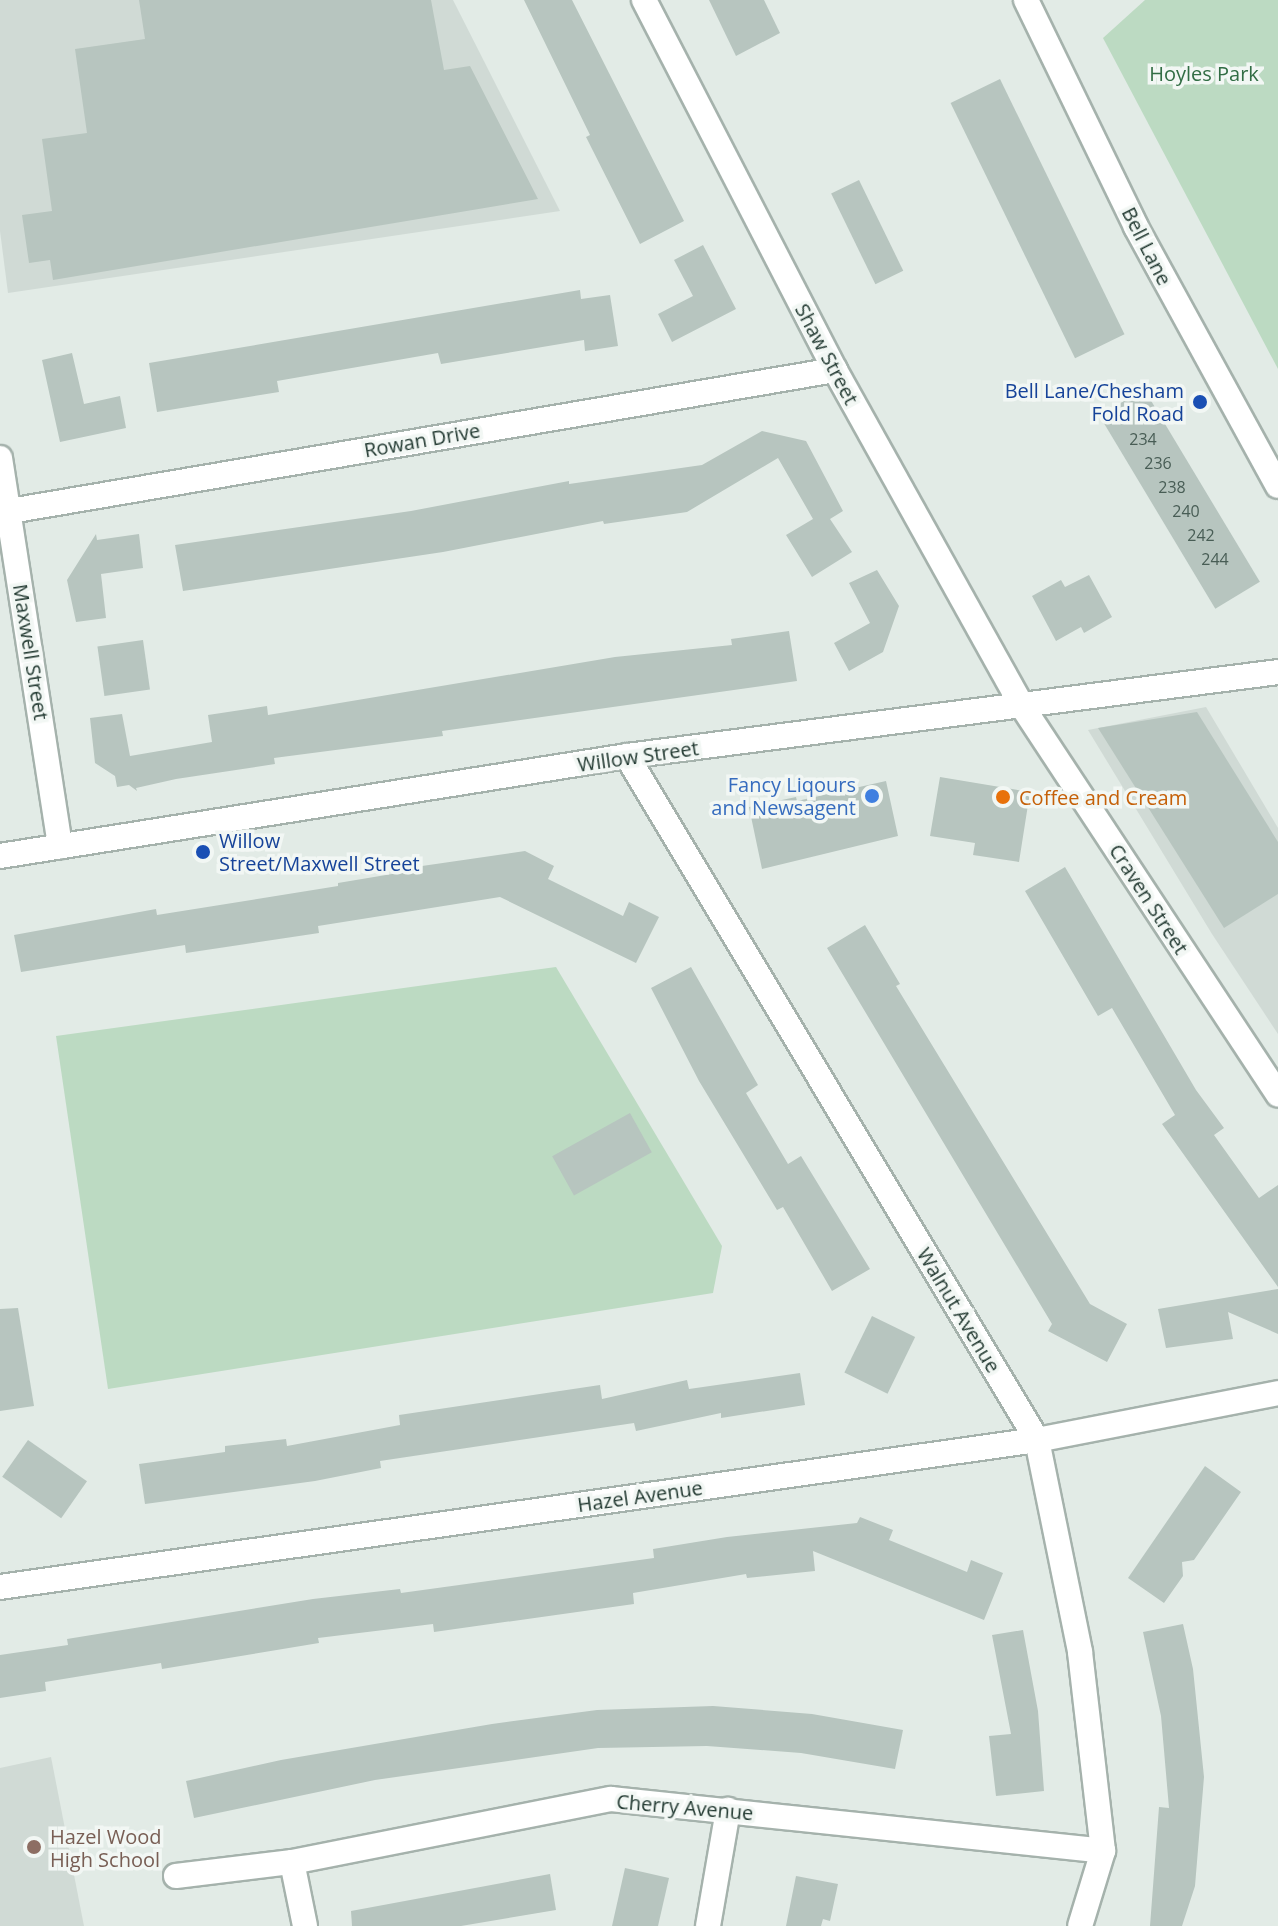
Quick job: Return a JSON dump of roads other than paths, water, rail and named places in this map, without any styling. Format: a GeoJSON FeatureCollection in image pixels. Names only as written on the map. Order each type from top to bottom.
{"type":"FeatureCollection","features":[{"type":"Feature","properties":{"kind":"street","name":"Shaw Street"},"geometry":{"type":"LineString","coordinates":[[644,0],[835,370],[1020,703]]}},
{"type":"Feature","properties":{"kind":"street","name":"Bell Lane"},"geometry":{"type":"LineString","coordinates":[[1026,0],[1136,227],[1278,486]]}},
{"type":"Feature","properties":{"kind":"street","name":"Rowan Drive"},"geometry":{"type":"LineString","coordinates":[[10,511],[835,370]]}},
{"type":"Feature","properties":{"kind":"street","name":"Maxwell Street"},"geometry":{"type":"LineString","coordinates":[[0,458],[60,846]]}},
{"type":"Feature","properties":{"kind":"street","name":"Willow Street"},"geometry":{"type":"LineString","coordinates":[[0,856],[627,756],[1278,672]]}},
{"type":"Feature","properties":{"kind":"street","name":"Craven Street"},"geometry":{"type":"LineString","coordinates":[[1020,703],[1278,1095]]}},
{"type":"Feature","properties":{"kind":"street","name":"Walnut Avenue"},"geometry":{"type":"LineString","coordinates":[[627,756],[1037,1440],[1080,1652],[1103,1851],[1080,1926]]}},
{"type":"Feature","properties":{"kind":"street","name":"Hazel Avenue"},"geometry":{"type":"LineString","coordinates":[[0,1587],[1037,1440],[1278,1393]]}},
{"type":"Feature","properties":{"kind":"street","name":"Cherry Avenue"},"geometry":{"type":"LineString","coordinates":[[176,1876],[292,1862],[611,1799],[1103,1851]]}},
{"type":"Feature","properties":{"kind":"street"},"geometry":{"type":"LineString","coordinates":[[708,1926],[728,1810]]}},
{"type":"Feature","properties":{"kind":"street"},"geometry":{"type":"LineString","coordinates":[[292,1862],[305,1926]]}},
{"type":"Feature","properties":{"kind":"place","name":"Bell Lane/Chesham Fold Road"},"geometry":{"type":"Point","coordinates":[1200,402]}},
{"type":"Feature","properties":{"kind":"place","name":"Fancy Liqours and Newsagent"},"geometry":{"type":"Point","coordinates":[872,796]}},
{"type":"Feature","properties":{"kind":"place","name":"Coffee and Cream"},"geometry":{"type":"Point","coordinates":[1003,797]}},
{"type":"Feature","properties":{"kind":"place","name":"Willow Street/Maxwell Street"},"geometry":{"type":"Point","coordinates":[203,852]}},
{"type":"Feature","properties":{"kind":"place","name":"Hazel Wood High School"},"geometry":{"type":"Point","coordinates":[34,1847]}},
{"type":"Feature","properties":{"kind":"park label","name":"Hoyles Park"},"geometry":{"type":"Point","coordinates":[1204,73]}}]}
